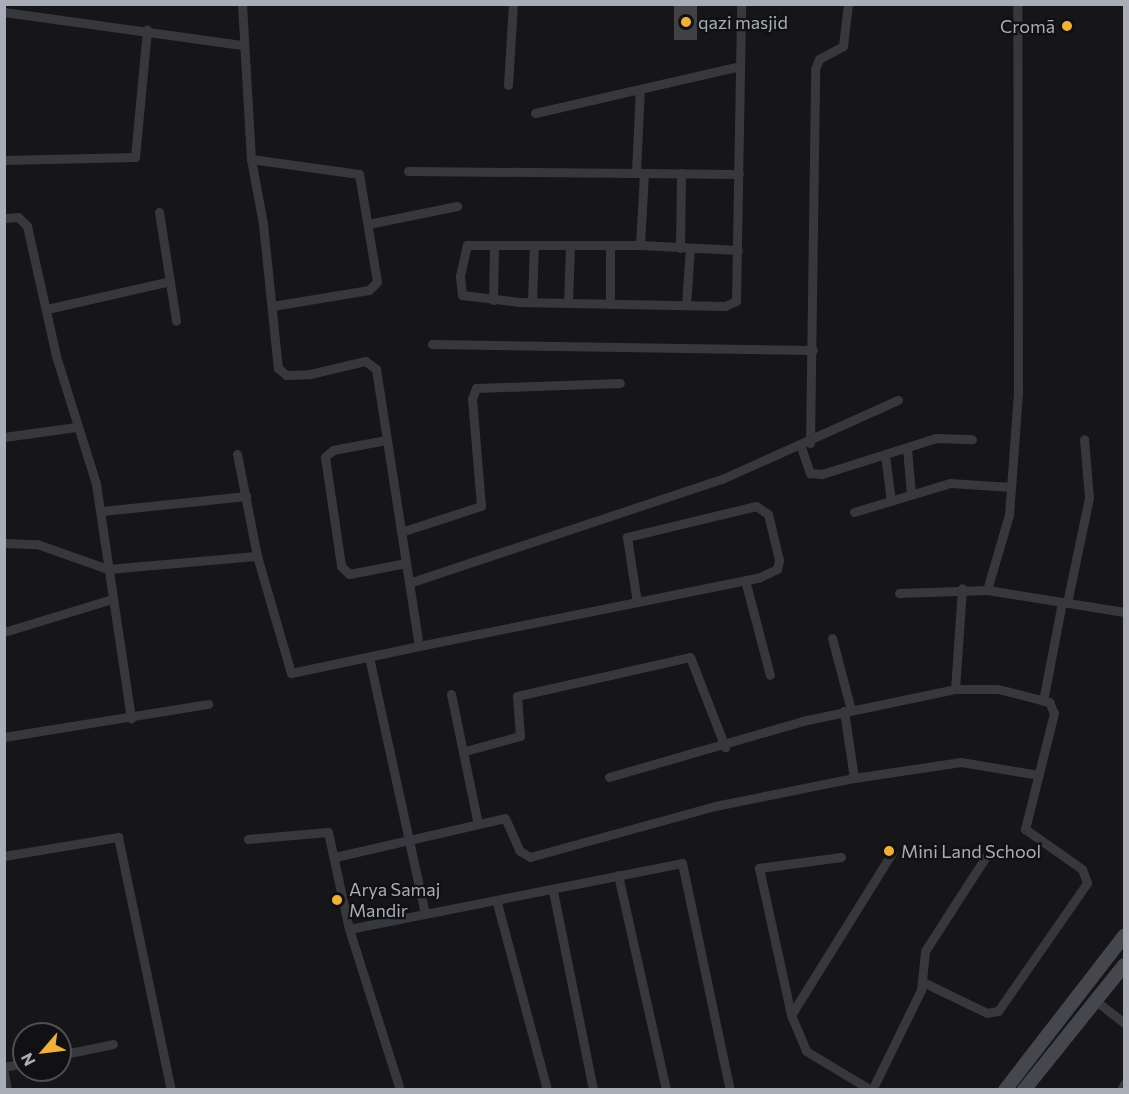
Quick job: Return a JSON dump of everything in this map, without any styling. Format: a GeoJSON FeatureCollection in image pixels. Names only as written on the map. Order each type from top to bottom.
{"type":"FeatureCollection","features":[{"type":"Feature","properties":{"kind":"main road"},"geometry":{"type":"LineString","coordinates":[[1005,1089],[1125,936]]}},
{"type":"Feature","properties":{"kind":"main road"},"geometry":{"type":"LineString","coordinates":[[1024,1089],[1125,965]]}},
{"type":"Feature","properties":{"kind":"street"},"geometry":{"type":"LineString","coordinates":[[242,4],[242,45],[250,159],[281,373],[373,364],[419,646]]}},
{"type":"Feature","properties":{"kind":"street"},"geometry":{"type":"LineString","coordinates":[[508,85],[513,4]]}},
{"type":"Feature","properties":{"kind":"street"},"geometry":{"type":"LineString","coordinates":[[738,250],[640,245],[465,247],[460,276],[464,297],[493,300],[686,305],[736,301],[738,250],[741,4]]}},
{"type":"Feature","properties":{"kind":"street"},"geometry":{"type":"LineString","coordinates":[[848,4],[843,46],[816,63],[813,350],[803,463],[815,475],[936,438],[972,439]]}},
{"type":"Feature","properties":{"kind":"street"},"geometry":{"type":"LineString","coordinates":[[987,590],[1006,534],[1018,393],[1017,4]]}},
{"type":"Feature","properties":{"kind":"street"},"geometry":{"type":"LineString","coordinates":[[4,12],[147,30],[242,45]]}},
{"type":"Feature","properties":{"kind":"street"},"geometry":{"type":"LineString","coordinates":[[4,160],[135,157],[147,30]]}},
{"type":"Feature","properties":{"kind":"street"},"geometry":{"type":"LineString","coordinates":[[535,113],[740,66]]}},
{"type":"Feature","properties":{"kind":"street"},"geometry":{"type":"LineString","coordinates":[[640,89],[640,245]]}},
{"type":"Feature","properties":{"kind":"street"},"geometry":{"type":"LineString","coordinates":[[250,159],[355,171],[368,225],[377,282],[374,288],[272,306]]}},
{"type":"Feature","properties":{"kind":"street"},"geometry":{"type":"LineString","coordinates":[[408,171],[739,174]]}},
{"type":"Feature","properties":{"kind":"street"},"geometry":{"type":"LineString","coordinates":[[681,174],[686,305]]}},
{"type":"Feature","properties":{"kind":"street"},"geometry":{"type":"LineString","coordinates":[[368,225],[457,206]]}},
{"type":"Feature","properties":{"kind":"street"},"geometry":{"type":"LineString","coordinates":[[159,212],[176,321]]}},
{"type":"Feature","properties":{"kind":"street"},"geometry":{"type":"LineString","coordinates":[[4,218],[18,217],[27,226],[76,427],[102,511],[112,599],[131,718]]}},
{"type":"Feature","properties":{"kind":"street"},"geometry":{"type":"LineString","coordinates":[[493,300],[494,246]]}},
{"type":"Feature","properties":{"kind":"street"},"geometry":{"type":"LineString","coordinates":[[532,302],[534,246]]}},
{"type":"Feature","properties":{"kind":"street"},"geometry":{"type":"LineString","coordinates":[[609,304],[610,246]]}},
{"type":"Feature","properties":{"kind":"street"},"geometry":{"type":"LineString","coordinates":[[568,303],[570,247]]}},
{"type":"Feature","properties":{"kind":"street"},"geometry":{"type":"LineString","coordinates":[[47,309],[170,281]]}},
{"type":"Feature","properties":{"kind":"street"},"geometry":{"type":"LineString","coordinates":[[432,344],[813,350]]}},
{"type":"Feature","properties":{"kind":"street"},"geometry":{"type":"LineString","coordinates":[[401,532],[481,506],[472,399],[476,388],[620,383]]}},
{"type":"Feature","properties":{"kind":"street"},"geometry":{"type":"LineString","coordinates":[[410,582],[622,516],[806,445],[898,399]]}},
{"type":"Feature","properties":{"kind":"street"},"geometry":{"type":"LineString","coordinates":[[4,436],[76,427]]}},
{"type":"Feature","properties":{"kind":"street"},"geometry":{"type":"LineString","coordinates":[[1043,700],[1089,498],[1084,439]]}},
{"type":"Feature","properties":{"kind":"street"},"geometry":{"type":"LineString","coordinates":[[386,440],[333,450],[326,457],[341,566],[349,574],[406,563]]}},
{"type":"Feature","properties":{"kind":"street"},"geometry":{"type":"LineString","coordinates":[[907,448],[911,494]]}},
{"type":"Feature","properties":{"kind":"street"},"geometry":{"type":"LineString","coordinates":[[237,454],[257,556],[291,673],[745,580],[771,573],[779,560],[771,521],[756,506],[627,537],[637,602]]}},
{"type":"Feature","properties":{"kind":"street"},"geometry":{"type":"LineString","coordinates":[[885,455],[891,501]]}},
{"type":"Feature","properties":{"kind":"street"},"geometry":{"type":"LineString","coordinates":[[854,512],[959,482],[1011,487]]}},
{"type":"Feature","properties":{"kind":"street"},"geometry":{"type":"LineString","coordinates":[[102,511],[246,496]]}},
{"type":"Feature","properties":{"kind":"street"},"geometry":{"type":"LineString","coordinates":[[4,543],[37,544],[108,569],[257,556]]}},
{"type":"Feature","properties":{"kind":"street"},"geometry":{"type":"LineString","coordinates":[[745,580],[770,675]]}},
{"type":"Feature","properties":{"kind":"street"},"geometry":{"type":"LineString","coordinates":[[899,593],[962,588],[987,590],[1125,612]]}},
{"type":"Feature","properties":{"kind":"street"},"geometry":{"type":"LineString","coordinates":[[955,689],[962,588]]}},
{"type":"Feature","properties":{"kind":"street"},"geometry":{"type":"LineString","coordinates":[[4,632],[112,599]]}},
{"type":"Feature","properties":{"kind":"street"},"geometry":{"type":"LineString","coordinates":[[832,638],[848,711],[854,778]]}},
{"type":"Feature","properties":{"kind":"street"},"geometry":{"type":"LineString","coordinates":[[369,657],[425,913]]}},
{"type":"Feature","properties":{"kind":"street"},"geometry":{"type":"LineString","coordinates":[[465,751],[520,736],[517,696],[690,657],[725,747]]}},
{"type":"Feature","properties":{"kind":"street"},"geometry":{"type":"LineString","coordinates":[[609,777],[725,747],[848,711],[955,689],[998,689],[1043,700],[1054,713],[1025,829],[1082,869],[1087,883],[998,1011],[987,1013],[924,982]]}},
{"type":"Feature","properties":{"kind":"street"},"geometry":{"type":"LineString","coordinates":[[452,694],[478,824]]}},
{"type":"Feature","properties":{"kind":"street"},"geometry":{"type":"LineString","coordinates":[[4,737],[208,704]]}},
{"type":"Feature","properties":{"kind":"street"},"geometry":{"type":"LineString","coordinates":[[335,858],[508,818],[520,851],[530,857],[715,806],[854,778],[961,762],[1039,774]]}},
{"type":"Feature","properties":{"kind":"street"},"geometry":{"type":"LineString","coordinates":[[248,839],[324,829],[335,858],[349,929],[400,1089]]}},
{"type":"Feature","properties":{"kind":"street"},"geometry":{"type":"LineString","coordinates":[[4,856],[118,837],[171,1089]]}},
{"type":"Feature","properties":{"kind":"street"},"geometry":{"type":"LineString","coordinates":[[791,1015],[892,853]]}},
{"type":"Feature","properties":{"kind":"street"},"geometry":{"type":"LineString","coordinates":[[841,856],[759,868],[791,1015],[806,1051],[871,1089],[924,982],[925,951],[985,858]]}},
{"type":"Feature","properties":{"kind":"street"},"geometry":{"type":"LineString","coordinates":[[349,929],[425,913],[497,903],[618,875],[654,864],[684,865],[730,1089]]}},
{"type":"Feature","properties":{"kind":"street"},"geometry":{"type":"LineString","coordinates":[[618,875],[666,1089]]}},
{"type":"Feature","properties":{"kind":"street"},"geometry":{"type":"LineString","coordinates":[[553,891],[593,1089]]}},
{"type":"Feature","properties":{"kind":"street"},"geometry":{"type":"LineString","coordinates":[[497,903],[547,1089]]}},
{"type":"Feature","properties":{"kind":"street"},"geometry":{"type":"LineString","coordinates":[[1096,1001],[1125,1023]]}},
{"type":"Feature","properties":{"kind":"street"},"geometry":{"type":"LineString","coordinates":[[72,1053],[113,1044]]}},
{"type":"Feature","properties":{"kind":"street"},"geometry":{"type":"LineString","coordinates":[[4,1073],[7,1089]]}},
{"type":"Feature","properties":{"kind":"street"},"geometry":{"type":"LineString","coordinates":[[1121,1089],[1125,1084]]}},
{"type":"Feature","properties":{"kind":"building","name":"qazi masjid"},"geometry":{"type":"Polygon","coordinates":[[[674,4],[697,4],[697,40],[674,40],[674,4]]]}},
{"type":"Feature","properties":{"kind":"place","name":"qazi masjid"},"geometry":{"type":"Point","coordinates":[686,22]}},
{"type":"Feature","properties":{"kind":"place","name":"Cromā"},"geometry":{"type":"Point","coordinates":[1067,26]}},
{"type":"Feature","properties":{"kind":"place","name":"Mini Land School"},"geometry":{"type":"Point","coordinates":[889,851]}},
{"type":"Feature","properties":{"kind":"place","name":"Arya Samaj Mandir"},"geometry":{"type":"Point","coordinates":[337,900]}}]}
